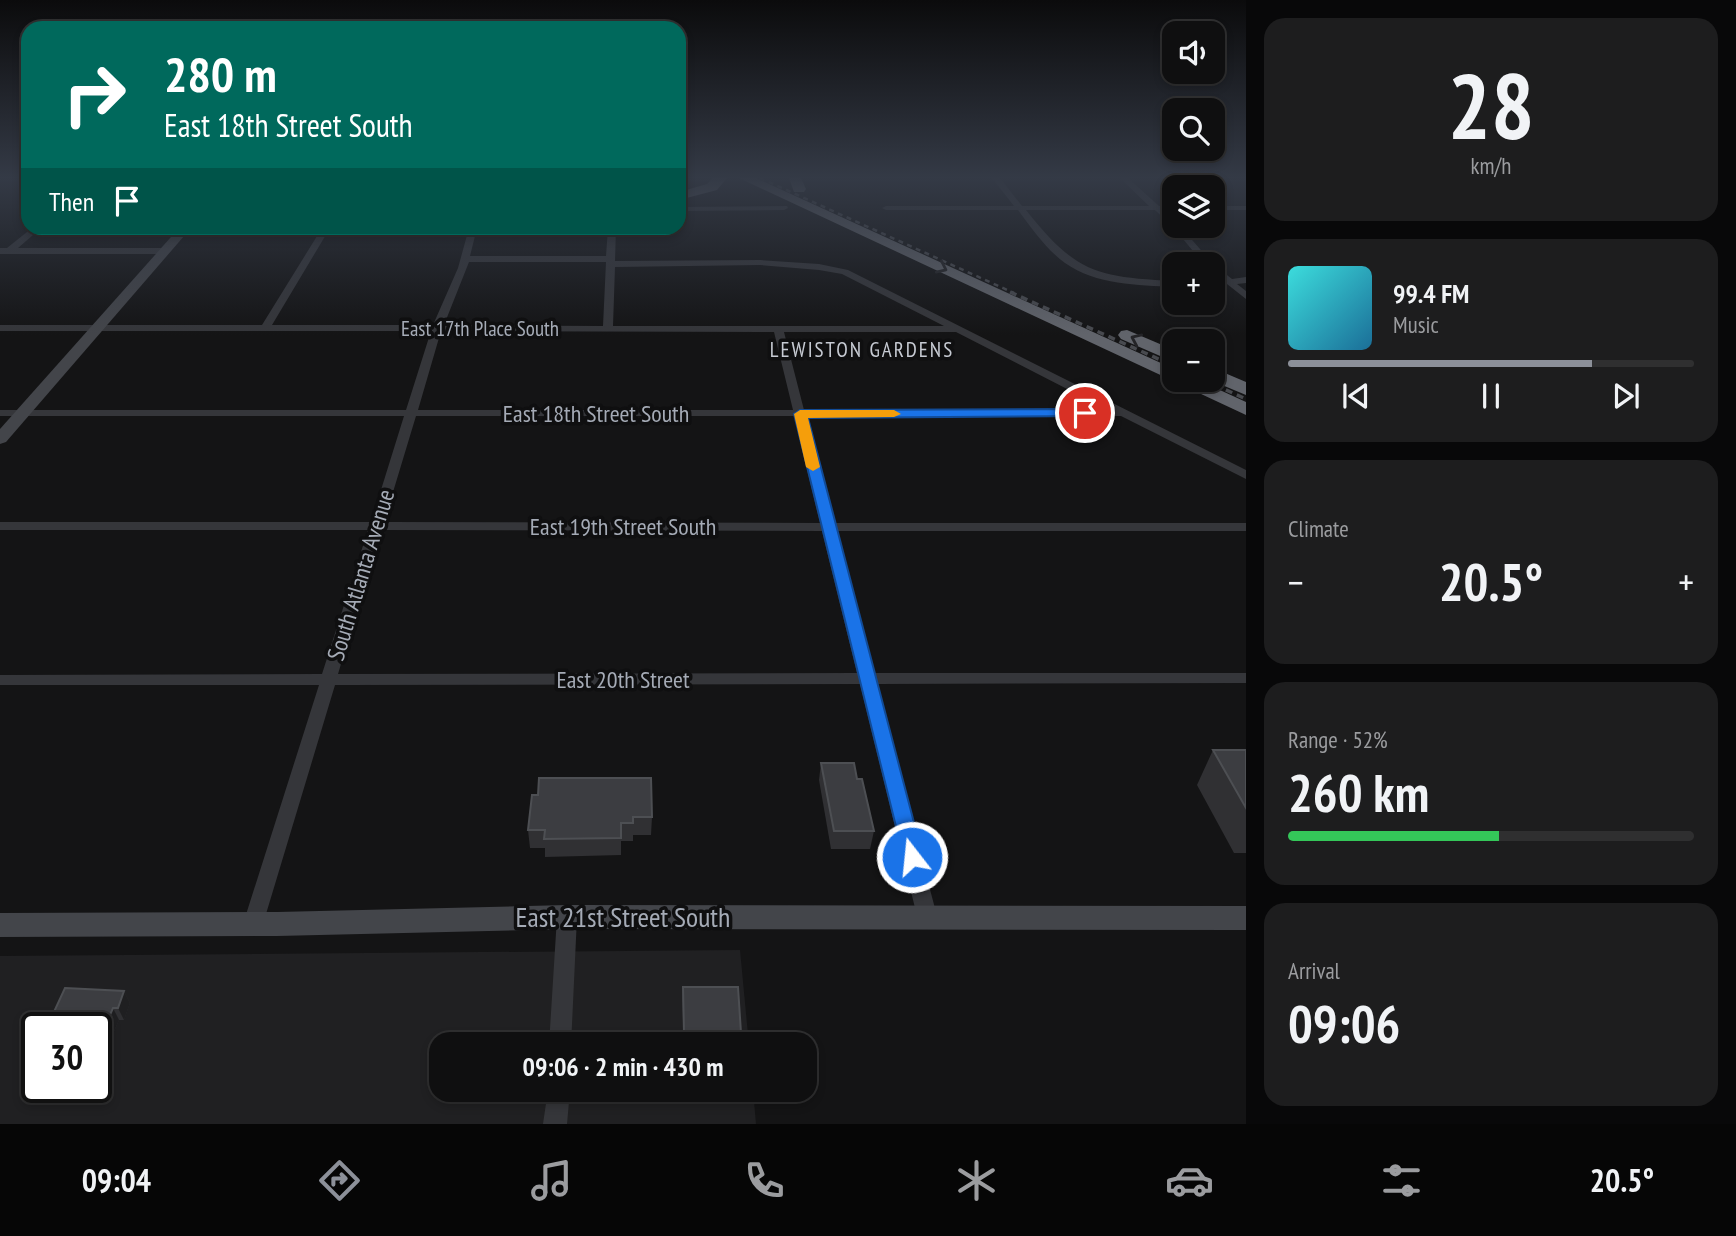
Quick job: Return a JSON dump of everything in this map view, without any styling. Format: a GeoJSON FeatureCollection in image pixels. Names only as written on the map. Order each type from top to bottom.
{"type":"FeatureCollection","features":[{"type":"Feature","properties":{"kind":"highway"},"geometry":{"type":"LineString","coordinates":[[859,230],[1162,370]]}},
{"type":"Feature","properties":{"kind":"highway"},"geometry":{"type":"LineString","coordinates":[[899,230],[1061,306]]}},
{"type":"Feature","properties":{"kind":"highway"},"geometry":{"type":"LineString","coordinates":[[1098,322],[1162,351]]}},
{"type":"Feature","properties":{"kind":"highway"},"geometry":{"type":"LineString","coordinates":[[1225,379],[1246,389]]}},
{"type":"Feature","properties":{"kind":"highway"},"geometry":{"type":"LineString","coordinates":[[1209,392],[1246,409]]}},
{"type":"Feature","properties":{"kind":"main road"},"geometry":{"type":"LineString","coordinates":[[0,439],[179,235]]}},
{"type":"Feature","properties":{"kind":"main road","name":"East 21st Street South"},"geometry":{"type":"LineString","coordinates":[[0,925],[253,924],[566,916],[1246,918]]}},
{"type":"Feature","properties":{"kind":"street"},"geometry":{"type":"LineString","coordinates":[[1037,230],[1060,258],[1084,272],[1114,280],[1162,283]]}},
{"type":"Feature","properties":{"kind":"street"},"geometry":{"type":"LineString","coordinates":[[5,251],[27,235]]}},
{"type":"Feature","properties":{"kind":"street"},"geometry":{"type":"LineString","coordinates":[[265,329],[323,235]]}},
{"type":"Feature","properties":{"kind":"street","name":"South Atlanta Avenue"},"geometry":{"type":"LineString","coordinates":[[253,924],[411,413],[438,329],[463,268],[471,235]]}},
{"type":"Feature","properties":{"kind":"street"},"geometry":{"type":"LineString","coordinates":[[608,329],[612,235]]}},
{"type":"Feature","properties":{"kind":"street"},"geometry":{"type":"LineString","coordinates":[[1186,238],[1199,252]]}},
{"type":"Feature","properties":{"kind":"street"},"geometry":{"type":"LineString","coordinates":[[5,251],[164,251]]}},
{"type":"Feature","properties":{"kind":"street"},"geometry":{"type":"LineString","coordinates":[[464,259],[763,264],[817,267],[858,277],[1246,475]]}},
{"type":"Feature","properties":{"kind":"street"},"geometry":{"type":"LineString","coordinates":[[1225,278],[1246,296]]}},
{"type":"Feature","properties":{"kind":"street"},"geometry":{"type":"LineString","coordinates":[[1225,282],[1246,280]]}},
{"type":"Feature","properties":{"kind":"street","name":"East 17th Place South"},"geometry":{"type":"LineString","coordinates":[[0,328],[960,329]]}},
{"type":"Feature","properties":{"kind":"street"},"geometry":{"type":"LineString","coordinates":[[778,329],[927,916]]}},
{"type":"Feature","properties":{"kind":"street","name":"East 18th Street South"},"geometry":{"type":"LineString","coordinates":[[0,413],[1124,413]]}},
{"type":"Feature","properties":{"kind":"street","name":"East 19th Street South"},"geometry":{"type":"LineString","coordinates":[[0,526],[1246,527]]}},
{"type":"Feature","properties":{"kind":"street","name":"East 20th Street"},"geometry":{"type":"LineString","coordinates":[[0,680],[1246,678]]}},
{"type":"Feature","properties":{"kind":"street"},"geometry":{"type":"LineString","coordinates":[[561,1032],[566,916]]}},
{"type":"Feature","properties":{"kind":"street"},"geometry":{"type":"LineString","coordinates":[[555,1124],[558,1102]]}},
{"type":"Feature","properties":{"kind":"shaded area"},"geometry":{"type":"Polygon","coordinates":[[[740,950],[748,1032],[429,1032],[429,1102],[754,1102],[756,1124],[0,1124],[0,956],[740,950]]]}},
{"type":"Feature","properties":{"kind":"building"},"geometry":{"type":"Polygon","coordinates":[[[1213,750],[1246,750],[1246,808],[1213,750]]]}},
{"type":"Feature","properties":{"kind":"building"},"geometry":{"type":"Polygon","coordinates":[[[821,763],[854,763],[857,779],[862,779],[874,831],[834,831],[821,763]]]}},
{"type":"Feature","properties":{"kind":"building"},"geometry":{"type":"Polygon","coordinates":[[[539,778],[651,778],[652,817],[633,817],[633,823],[621,823],[621,838],[544,839],[545,830],[528,830],[532,795],[538,795],[539,778]]]}},
{"type":"Feature","properties":{"kind":"building"},"geometry":{"type":"Polygon","coordinates":[[[683,987],[738,987],[741,1032],[684,1032],[683,987]]]}},
{"type":"Feature","properties":{"kind":"building"},"geometry":{"type":"Polygon","coordinates":[[[65,988],[124,991],[118,1008],[113,1008],[111,1012],[54,1012],[65,988]]]}},
{"type":"Feature","properties":{"kind":"railway"},"geometry":{"type":"LineString","coordinates":[[876,230],[1014,293]]}},
{"type":"Feature","properties":{"kind":"railway"},"geometry":{"type":"LineString","coordinates":[[1010,292],[1162,361]]}},
{"type":"Feature","properties":{"kind":"railway"},"geometry":{"type":"LineString","coordinates":[[1225,390],[1246,399]]}},
{"type":"Feature","properties":{"kind":"slow traffic"},"geometry":{"type":"LineString","coordinates":[[813,467],[800,414],[894,414]]}},
{"type":"Feature","properties":{"kind":"district","name":"LEWISTON GARDENS"},"geometry":{"type":"Point","coordinates":[862,350]}},
{"type":"Feature","properties":{"kind":"route"},"geometry":{"type":"LineString","coordinates":[[912,857],[800,414],[1085,413]]}}]}
